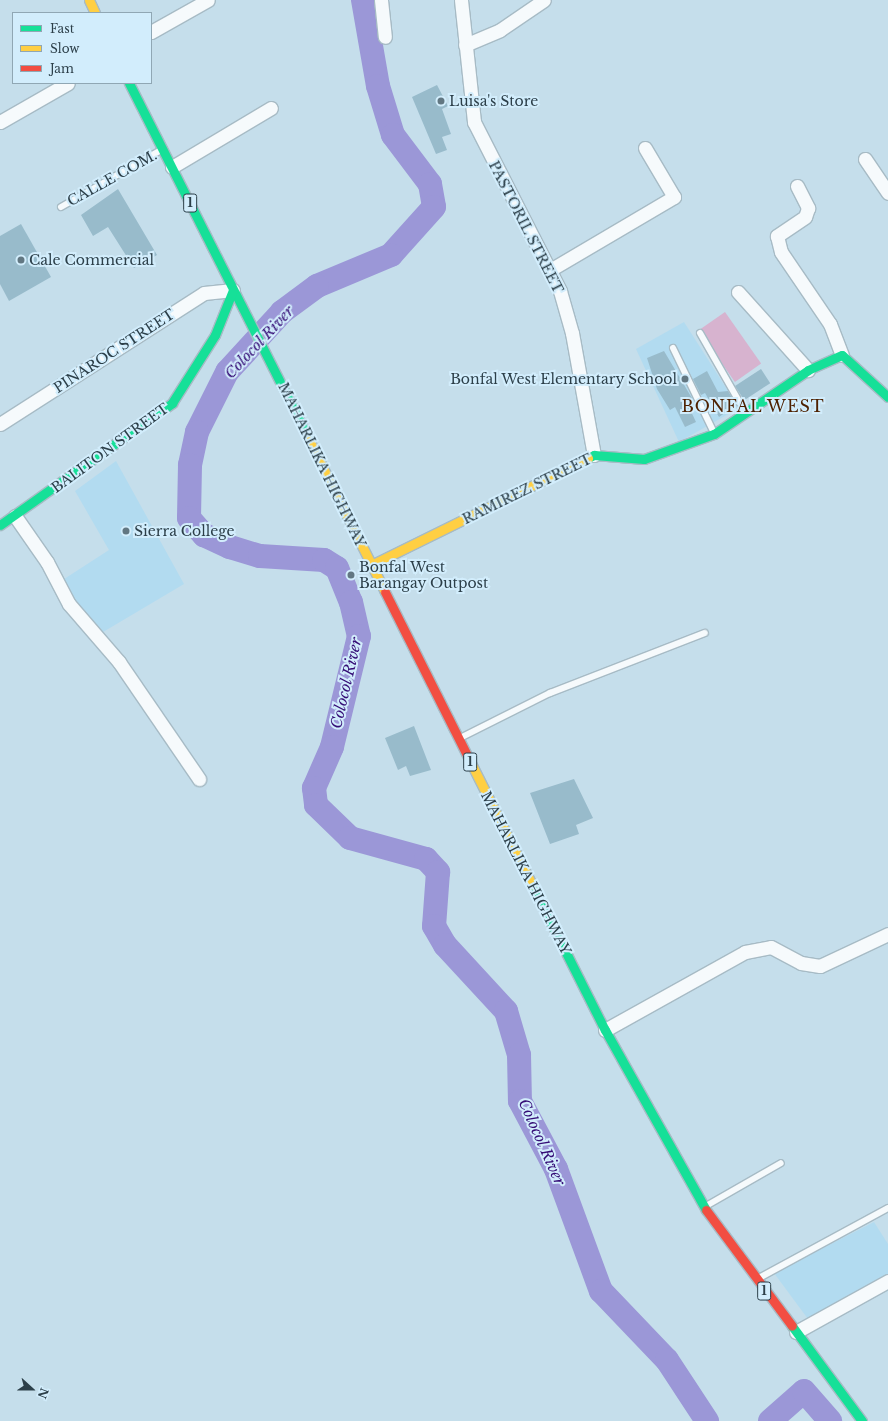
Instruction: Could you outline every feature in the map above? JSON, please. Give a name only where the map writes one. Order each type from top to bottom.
[{"type":"main road","points":[[90,0],[95,12]]},
{"type":"main road","name":"MAHARLIKA HIGHWAY","points":[[131,84],[233,290],[273,364],[371,565],[605,1030],[704,1208],[862,1421]]},
{"type":"main road","name":"BALITON STREET","points":[[0,525],[16,516],[172,403],[215,335],[233,290]]},
{"type":"main road","points":[[842,355],[888,397]]},
{"type":"main road","name":"RAMIREZ STREET","points":[[371,565],[594,455],[644,459],[714,434],[746,414],[808,370],[842,355]]},
{"type":"street","points":[[152,31],[208,0]]},
{"type":"street","points":[[382,0],[385,36]]},
{"type":"street","name":"PASTORIL STREET","points":[[461,0],[474,122],[550,270],[572,333],[594,455]]},
{"type":"street","points":[[465,44],[500,30],[544,0]]},
{"type":"street","points":[[0,122],[66,84]]},
{"type":"street","points":[[172,167],[271,108]]},
{"type":"street","points":[[550,270],[674,197],[645,148]]},
{"type":"street","points":[[865,159],[888,193]]},
{"type":"street","points":[[797,186],[808,208],[805,217],[776,236],[781,252],[830,324],[842,355]]},
{"type":"street","name":"PINAROC STREET","points":[[0,424],[204,293],[233,290]]},
{"type":"street","points":[[738,292],[808,370]]},
{"type":"street","points":[[16,516],[47,562],[69,604],[119,662],[199,780]]},
{"type":"street","points":[[605,1030],[745,952],[771,947],[801,963],[820,966],[888,934]]},
{"type":"street","points":[[796,1332],[888,1281]]},
{"type":"lane","name":"CALLE COM.","points":[[61,207],[164,149]]},
{"type":"lane","points":[[700,333],[746,414]]},
{"type":"lane","points":[[673,348],[714,434]]},
{"type":"lane","points":[[458,739],[550,693],[704,633]]},
{"type":"lane","points":[[704,1208],[781,1163]]},
{"type":"lane","points":[[756,1280],[888,1208]]},
{"type":"shaded area","points":[[725,312],[761,364],[735,382],[699,330]]},
{"type":"shaded area","name":"Bonfal West Elementary School","points":[[684,322],[739,408],[679,442],[636,349]]},
{"type":"shaded area","name":"Sierra College","points":[[116,461],[184,584],[98,635],[58,583],[109,550],[75,491]]},
{"type":"shaded area","points":[[874,1222],[888,1244],[888,1277],[808,1319],[774,1273]]},
{"type":"building","points":[[437,85],[448,106],[442,109],[451,134],[442,137],[447,150],[436,154],[412,97]]},
{"type":"building","points":[[118,189],[157,255],[134,268],[108,227],[93,236],[81,215]]},
{"type":"building","name":"Cale Commercial","points":[[21,224],[51,277],[9,301],[0,284],[0,236]]},
{"type":"building","points":[[664,351],[693,400],[687,403],[696,422],[685,427],[675,407],[670,410],[657,389],[647,358]]},
{"type":"building","points":[[761,369],[770,383],[744,400],[735,386]]},
{"type":"building","points":[[707,371],[718,392],[728,391],[736,405],[719,417],[705,393],[701,395],[693,379]]},
{"type":"building","points":[[414,726],[431,770],[410,776],[406,766],[398,770],[385,738]]},
{"type":"building","points":[[574,779],[593,818],[576,825],[579,834],[550,844],[530,793]]},
{"type":"waterway","name":"Colocol River","points":[[363,0],[378,86],[393,135],[430,184],[434,207],[391,255],[317,286],[282,312],[227,372],[197,432],[190,465],[189,518],[204,535],[230,547],[260,556],[324,560],[337,568],[351,602],[359,636],[332,747],[314,788],[316,805],[350,838],[426,859],[438,872],[434,926],[445,945],[506,1011],[519,1055],[520,1101],[556,1169],[601,1291],[667,1360],[707,1421]]},
{"type":"waterway","name":"Colocol River","points":[[770,1421],[804,1391],[830,1421]]},
{"type":"traffic: fast","points":[[130,84],[309,440]]},
{"type":"traffic: fast","points":[[0,525],[172,403],[215,335],[233,290]]},
{"type":"traffic: fast","points":[[588,458],[594,455],[644,459],[714,434],[808,370],[842,355],[888,397]]},
{"type":"traffic: fast","points":[[532,885],[605,1030],[706,1210]]},
{"type":"traffic: fast","points":[[792,1326],[862,1421]]},
{"type":"traffic: slow","points":[[89,0],[95,12]]},
{"type":"traffic: slow","points":[[309,440],[385,592]]},
{"type":"traffic: slow","points":[[371,565],[588,458]]},
{"type":"traffic: slow","points":[[471,763],[532,885]]},
{"type":"traffic: jam","points":[[385,592],[471,763]]},
{"type":"traffic: jam","points":[[706,1210],[792,1326]]},
{"type":"place","name":"Luisa's Store","points":[[441,101]]},
{"type":"place","name":"Cale Commercial","points":[[21,260]]},
{"type":"place","name":"Bonfal West Elementary School","points":[[685,379]]},
{"type":"place","name":"Sierra College","points":[[126,531]]},
{"type":"place","name":"Bonfal West Barangay Outpost","points":[[351,575]]},
{"type":"district","name":"BONFAL WEST","points":[[753,406]]}]
